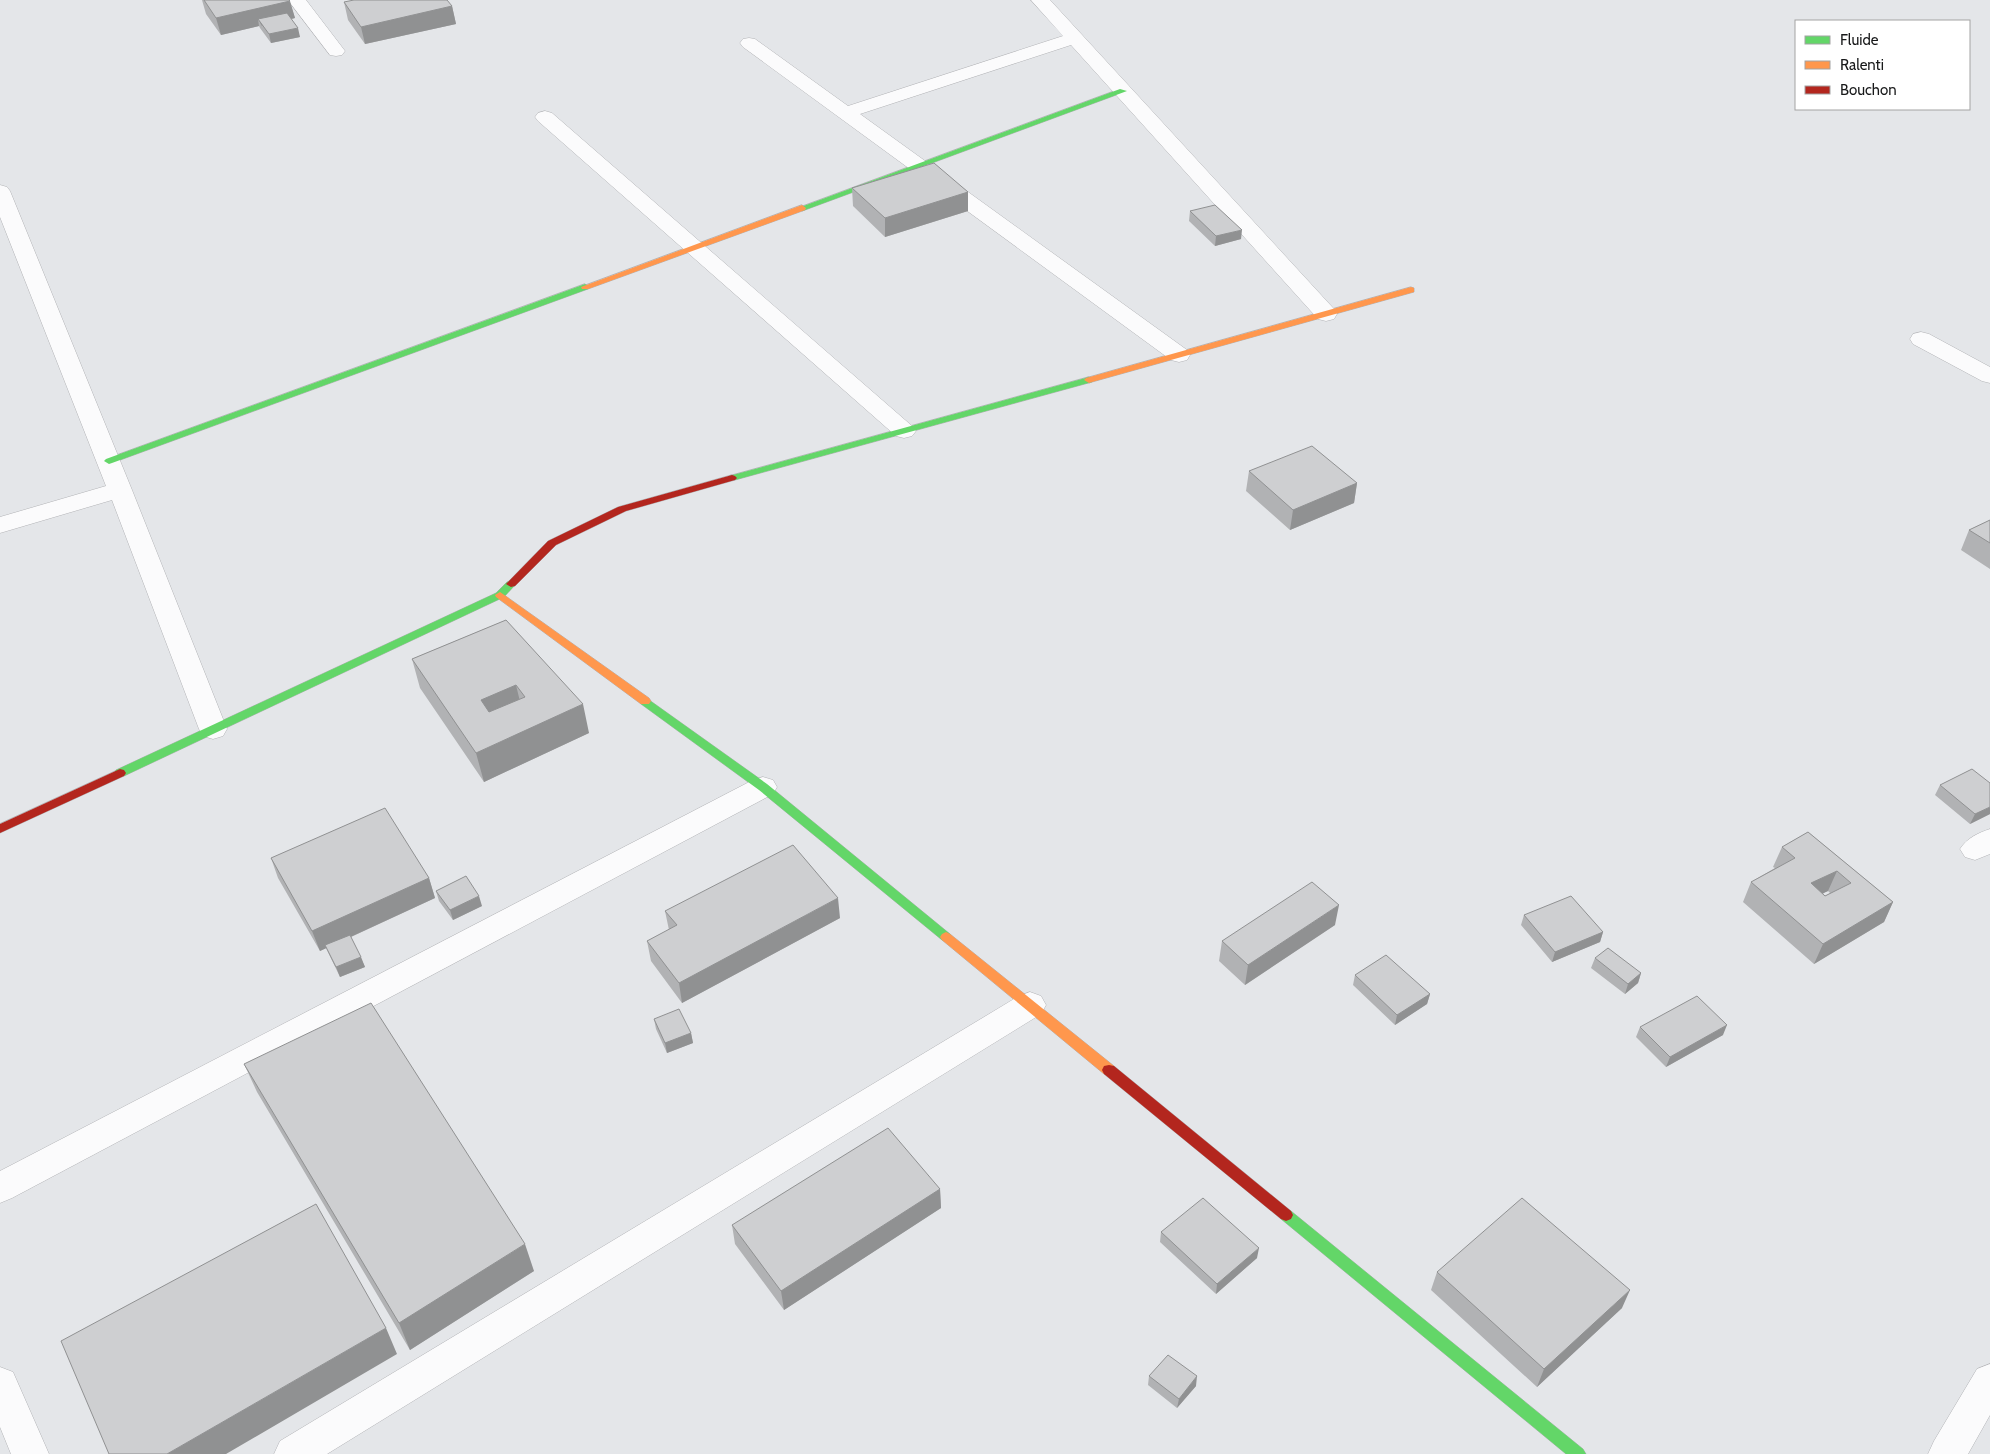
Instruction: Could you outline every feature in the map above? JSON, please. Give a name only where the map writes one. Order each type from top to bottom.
[{"type":"street","points":[[297,0],[336,51]]},
{"type":"street","points":[[1040,0],[1326,314]]},
{"type":"street","points":[[845,113],[1074,38]]},
{"type":"street","points":[[749,44],[1179,355]]},
{"type":"street","points":[[108,461],[1123,91]]},
{"type":"street","points":[[545,117],[904,431]]},
{"type":"street","points":[[0,192],[120,490],[213,729]]},
{"type":"street","points":[[0,829],[500,595],[552,543],[622,509],[1411,290]]},
{"type":"street","points":[[1921,339],[1990,376]]},
{"type":"street","points":[[0,525],[120,490]]},
{"type":"street","points":[[500,595],[763,787],[1578,1454]]},
{"type":"street","points":[[0,1188],[763,787]]},
{"type":"street","points":[[292,1454],[1030,1006]]},
{"type":"street","points":[[1947,1454],[1990,1381]]},
{"type":"street","points":[[0,1384],[30,1454]]},
{"type":"building","points":[[204,0],[289,0],[290,1],[216,18]]},
{"type":"building","points":[[354,0],[447,0],[452,6],[361,27],[344,2]]},
{"type":"building","points":[[287,13],[298,28],[269,34],[258,19]]},
{"type":"building","points":[[934,163],[968,192],[885,218],[852,188]]},
{"type":"building","points":[[1215,205],[1242,230],[1216,236],[1190,211]]},
{"type":"building","points":[[1312,446],[1357,483],[1293,510],[1249,471]]},
{"type":"building","points":[[1990,520],[1990,543],[1969,530]]},
{"type":"building","points":[[506,620],[583,704],[476,753],[412,659]],"holes":[[[516,685],[525,697],[489,712],[481,700]]]},
{"type":"building","points":[[1972,769],[1990,783],[1990,807],[1975,814],[1940,785]]},
{"type":"building","points":[[385,808],[429,878],[312,931],[271,858]]},
{"type":"building","points":[[1808,832],[1893,902],[1823,944],[1751,882],[1795,858],[1782,847]],"holes":[[[1837,871],[1851,883],[1825,896],[1811,883]]]},
{"type":"building","points":[[793,845],[838,898],[679,983],[647,941],[677,925],[665,911]]},
{"type":"building","points":[[466,876],[479,896],[450,910],[436,891]]},
{"type":"building","points":[[1312,882],[1339,905],[1248,965],[1222,941]]},
{"type":"building","points":[[1571,896],[1603,932],[1555,952],[1524,915]]},
{"type":"building","points":[[350,935],[361,957],[336,967],[325,945]]},
{"type":"building","points":[[1608,948],[1641,973],[1628,984],[1595,958]]},
{"type":"building","points":[[1386,955],[1430,994],[1397,1015],[1355,975]]},
{"type":"building","points":[[1697,996],[1727,1025],[1670,1057],[1640,1027]]},
{"type":"building","points":[[371,1003],[525,1244],[399,1323],[244,1064]]},
{"type":"building","points":[[679,1009],[691,1033],[665,1043],[654,1019]]},
{"type":"building","points":[[888,1128],[940,1189],[781,1291],[732,1225]]},
{"type":"building","points":[[1203,1198],[1259,1248],[1217,1284],[1161,1232]]},
{"type":"building","points":[[1522,1198],[1630,1290],[1544,1369],[1437,1272]]},
{"type":"building","points":[[316,1204],[386,1328],[167,1454],[109,1454],[61,1341]]},
{"type":"building","points":[[1168,1355],[1197,1376],[1179,1399],[1149,1376]]},
{"type":"traffic: fast","points":[[802,208],[1123,91]]},
{"type":"traffic: fast","points":[[109,461],[585,287]]},
{"type":"traffic: fast","points":[[732,478],[1089,380]]},
{"type":"traffic: fast","points":[[120,773],[500,595],[511,584]]},
{"type":"traffic: fast","points":[[645,701],[763,787],[946,937]]},
{"type":"traffic: fast","points":[[1286,1215],[1578,1454]]},
{"type":"traffic: slow","points":[[585,287],[802,208]]},
{"type":"traffic: slow","points":[[1089,380],[1411,290]]},
{"type":"traffic: slow","points":[[500,595],[645,701]]},
{"type":"traffic: slow","points":[[946,937],[1109,1070]]},
{"type":"traffic: jam","points":[[511,584],[552,543],[622,509],[732,478]]},
{"type":"traffic: jam","points":[[0,829],[120,773]]},
{"type":"traffic: jam","points":[[1109,1070],[1286,1215]]}]
